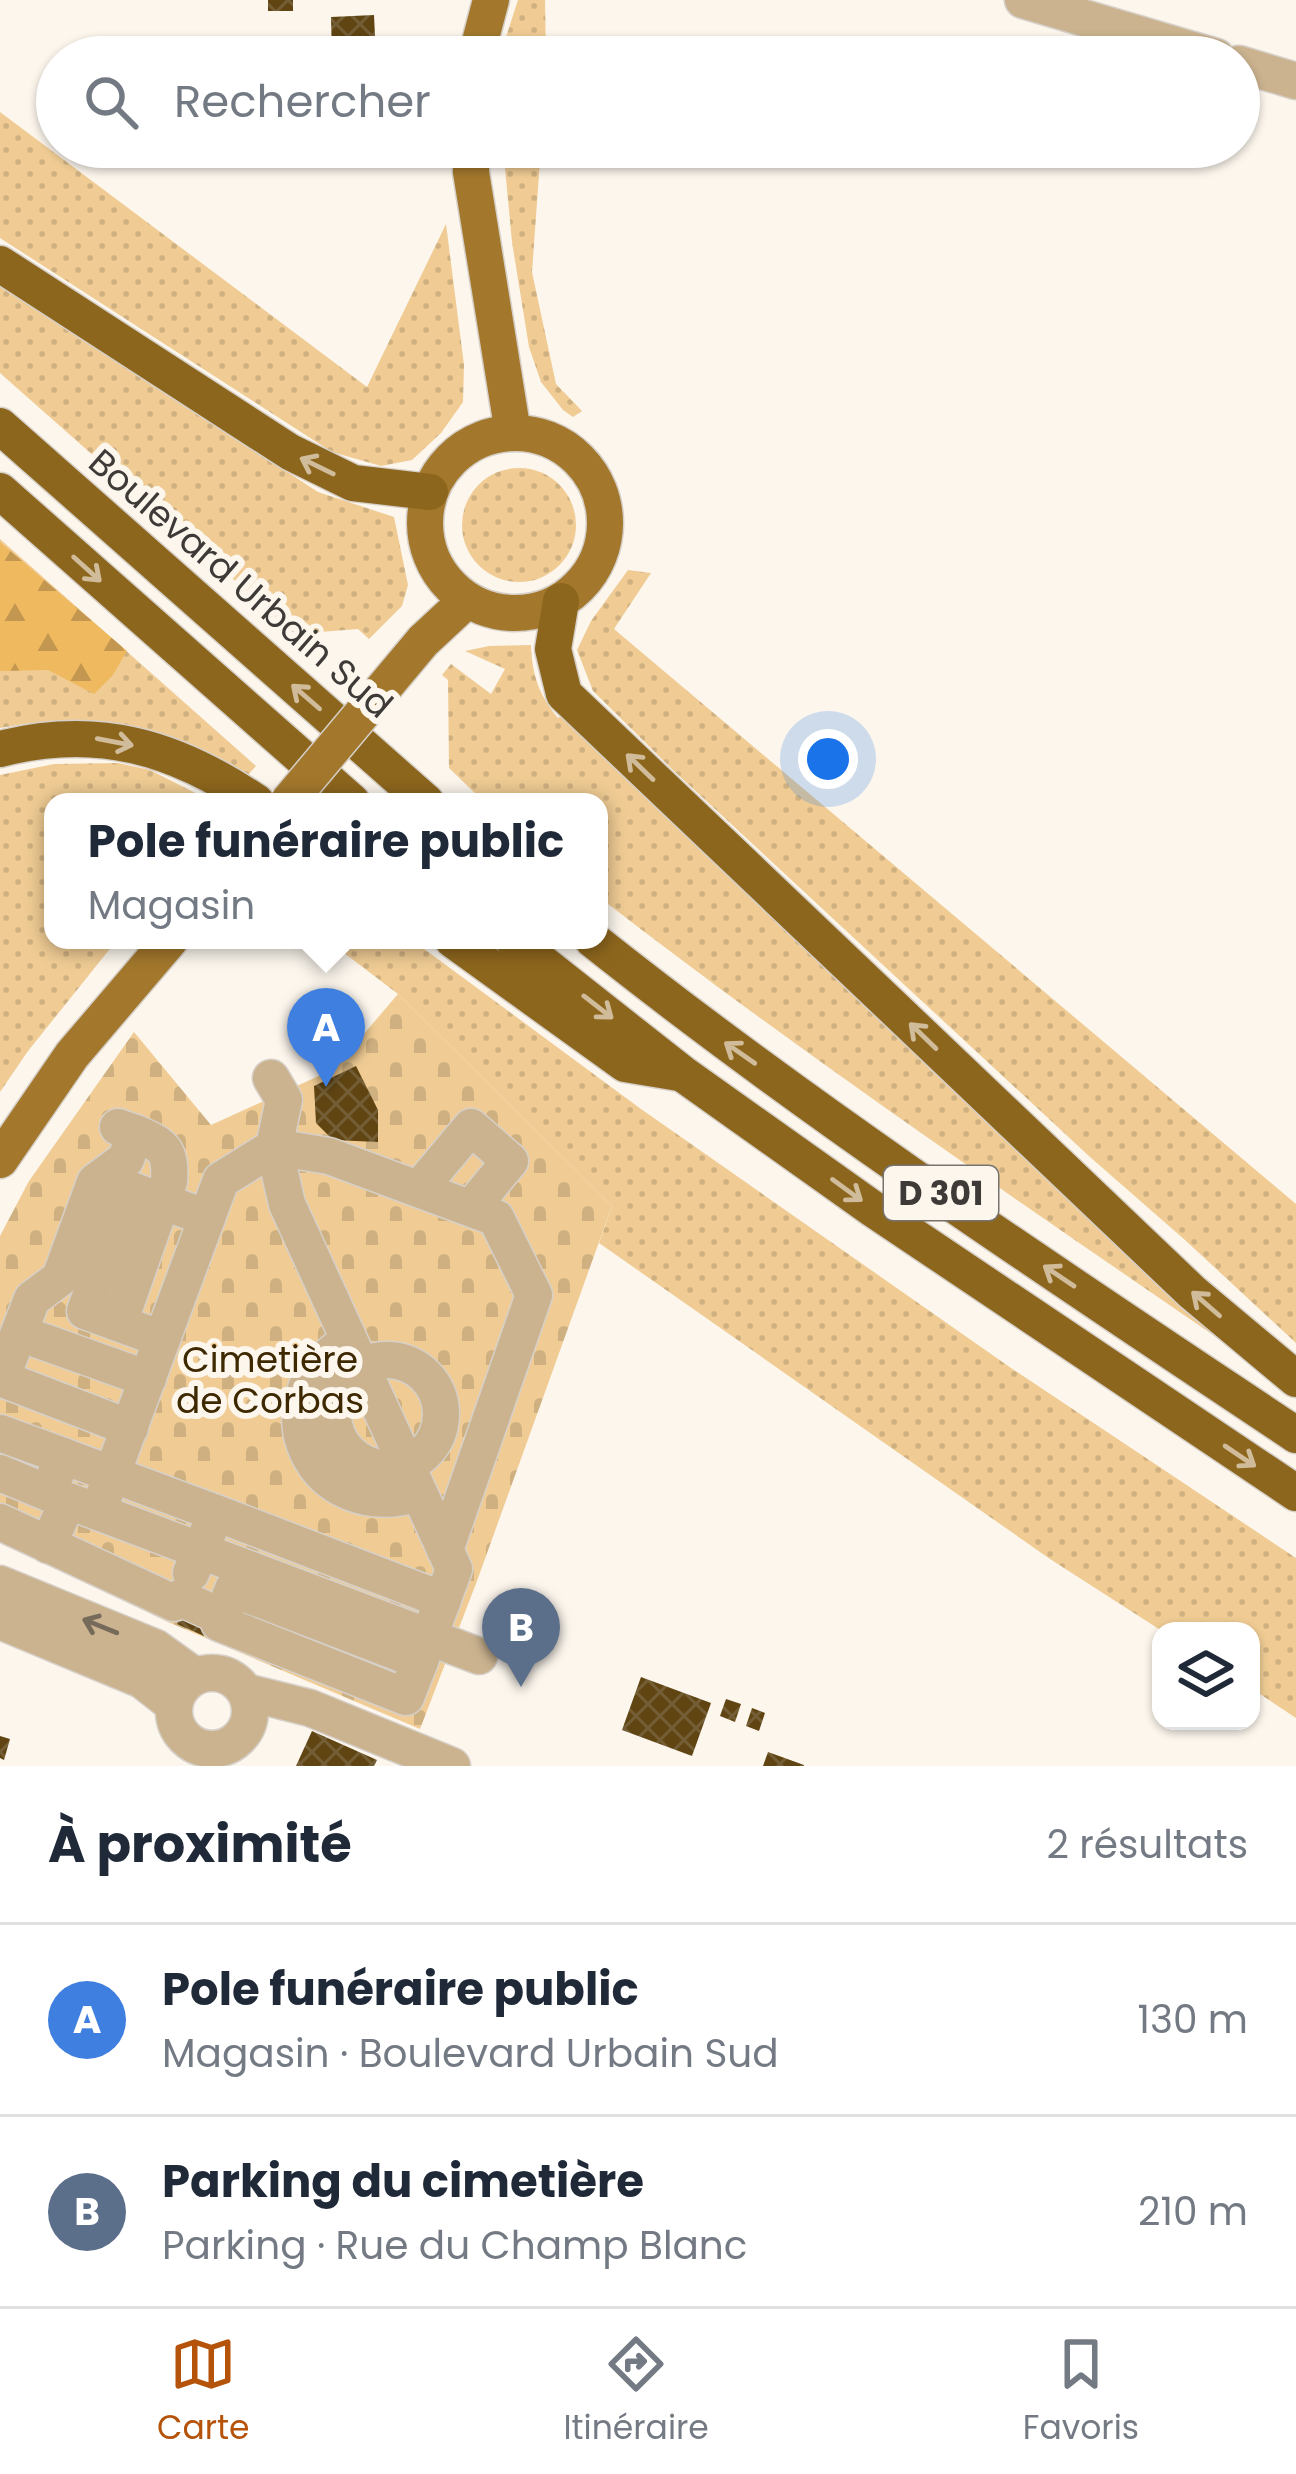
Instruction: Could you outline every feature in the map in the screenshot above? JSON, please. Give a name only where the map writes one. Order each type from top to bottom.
[{"type":"highway","points":[[0,264],[290,452],[353,483],[430,492]]},
{"type":"highway","name":"Boulevard Urbain Sud","points":[[0,427],[416,793]]},
{"type":"highway","points":[[0,491],[342,793]]},
{"type":"highway","points":[[561,601],[553,650],[564,694],[1192,1292],[1296,1379]]},
{"type":"highway","points":[[0,749],[37,740],[104,738],[177,757],[240,793]]},
{"type":"highway","points":[[465,949],[625,1064],[683,1074]]},
{"type":"highway","name":"D 301","points":[[524,949],[683,1074],[873,1209],[1296,1493]]},
{"type":"highway","name":"D 301","points":[[604,949],[699,1024],[1296,1435]]},
{"type":"main road","points":[[482,36],[491,0]]},
{"type":"main road","points":[[471,168],[513,433]]},
{"type":"main road","points":[[513,433],[543,437],[569,451],[590,472],[602,499],[605,528],[599,557],[584,582],[561,601],[514,614],[466,600],[443,580],[429,553],[424,522],[430,492],[443,468],[462,449],[487,437],[513,433]]},
{"type":"main road","points":[[296,793],[423,641],[466,600]]},
{"type":"main road","points":[[0,1160],[72,1055],[162,949]]},
{"type":"street","points":[[1023,0],[1145,36]]},
{"type":"street","points":[[1260,70],[1296,81]]},
{"type":"street","points":[[271,1078],[284,1100],[274,1147],[287,1204],[454,1568],[424,1649]]},
{"type":"street","points":[[419,1189],[471,1127],[510,1161],[471,1208]]},
{"type":"street","points":[[102,1317],[134,1187],[126,1159],[127,1130],[162,1146],[170,1162],[169,1181],[134,1187]]},
{"type":"street","points":[[48,1545],[71,1502],[112,1475],[221,1180],[274,1147],[329,1156],[496,1218],[534,1294],[445,1550]]},
{"type":"street","points":[[130,1428],[1,1379],[32,1299],[60,1278],[95,1182],[134,1187],[207,1218]]},
{"type":"street","points":[[47,1288],[62,1303],[162,1339]]},
{"type":"street","points":[[19,1334],[148,1379]]},
{"type":"street","points":[[355,1355],[374,1362],[401,1361],[425,1374],[434,1385],[442,1411],[436,1438],[417,1458],[412,1478]]},
{"type":"street","points":[[355,1355],[333,1406],[336,1438],[358,1462],[412,1478]]},
{"type":"street","points":[[0,1432],[443,1600]]},
{"type":"street","points":[[63,1456],[71,1502]]},
{"type":"street","points":[[0,1473],[202,1552],[233,1591]]},
{"type":"street","points":[[0,1522],[174,1603],[202,1552],[215,1513]]},
{"type":"street","points":[[0,1584],[156,1648],[184,1691]]},
{"type":"street","points":[[179,1598],[233,1591],[424,1649],[479,1656]]},
{"type":"street","points":[[0,1621],[142,1680],[184,1691]]},
{"type":"street","points":[[246,1692],[248,1726],[222,1757],[187,1739],[174,1718],[184,1691],[218,1673],[229,1676],[246,1692],[310,1708],[452,1766]]},
{"type":"green space","points":[[518,0],[545,0],[546,36],[506,36]]},
{"type":"green space","points":[[0,112],[36,139],[36,168],[75,168],[367,387],[446,224],[464,365],[463,402],[441,433],[412,460],[381,466],[332,452],[0,238]]},
{"type":"green space","points":[[505,168],[539,168],[532,272],[556,384],[582,411],[573,417],[541,382],[529,347]]},
{"type":"green space","points":[[0,284],[318,492],[394,517],[408,585],[402,606],[369,639],[358,629],[295,634],[0,373]]},
{"type":"green space","points":[[519,468],[541,472],[560,484],[572,503],[576,525],[572,547],[560,566],[541,578],[519,582],[497,578],[478,566],[466,547],[462,525],[466,503],[478,484],[497,472]]},
{"type":"green space","points":[[0,539],[256,766],[246,777],[179,742],[128,726],[64,721],[0,728]]},
{"type":"green space","points":[[0,542],[127,651],[94,694],[48,670],[0,671]]},
{"type":"green space","points":[[628,570],[651,573],[614,629],[1296,1204],[1296,1343],[1090,1157],[593,691],[577,650],[591,621]]},
{"type":"green space","points":[[531,645],[538,684],[558,718],[565,714],[1229,1346],[832,1070],[608,904],[608,793],[475,793],[449,768],[448,680],[442,675],[451,664],[491,694],[505,669],[465,651]]},
{"type":"green space","points":[[118,763],[150,770],[195,793],[44,793],[44,949],[110,949],[0,1092],[0,775],[54,764]]},
{"type":"green space","points":[[339,949],[424,949],[641,1109],[1011,1368],[1296,1558],[1296,1718],[1260,1694],[1260,1622],[1152,1625],[1050,1559],[599,1243],[612,1206],[398,994]]},
{"type":"green space","name":"Cimetière de Corbas","points":[[398,994],[612,1206],[420,1729],[168,1622],[0,1541],[0,1236],[29,1181],[134,1032],[211,1125],[334,1069]]},
{"type":"building","points":[[268,0],[293,0],[293,11],[268,11]]},
{"type":"building","points":[[374,15],[375,36],[331,36],[331,17]]},
{"type":"building","points":[[356,1066],[378,1110],[378,1142],[333,1140],[316,1123],[314,1086]]},
{"type":"building","points":[[184,1609],[210,1620],[204,1636],[177,1624]]},
{"type":"building","points":[[641,1677],[711,1703],[692,1756],[622,1730]]},
{"type":"building","points":[[726,1699],[741,1704],[735,1722],[720,1716]]},
{"type":"building","points":[[752,1708],[765,1713],[759,1731],[746,1726]]},
{"type":"building","points":[[312,1731],[377,1760],[374,1766],[296,1766]]},
{"type":"building","points":[[0,1736],[10,1739],[4,1760],[0,1758]]},
{"type":"building","points":[[768,1752],[804,1765],[804,1766],[763,1766]]},
{"type":"place","name":"Pole funéraire public","points":[[326,1087]]},
{"type":"place","name":"Parking du cimetière","points":[[521,1687]]}]
